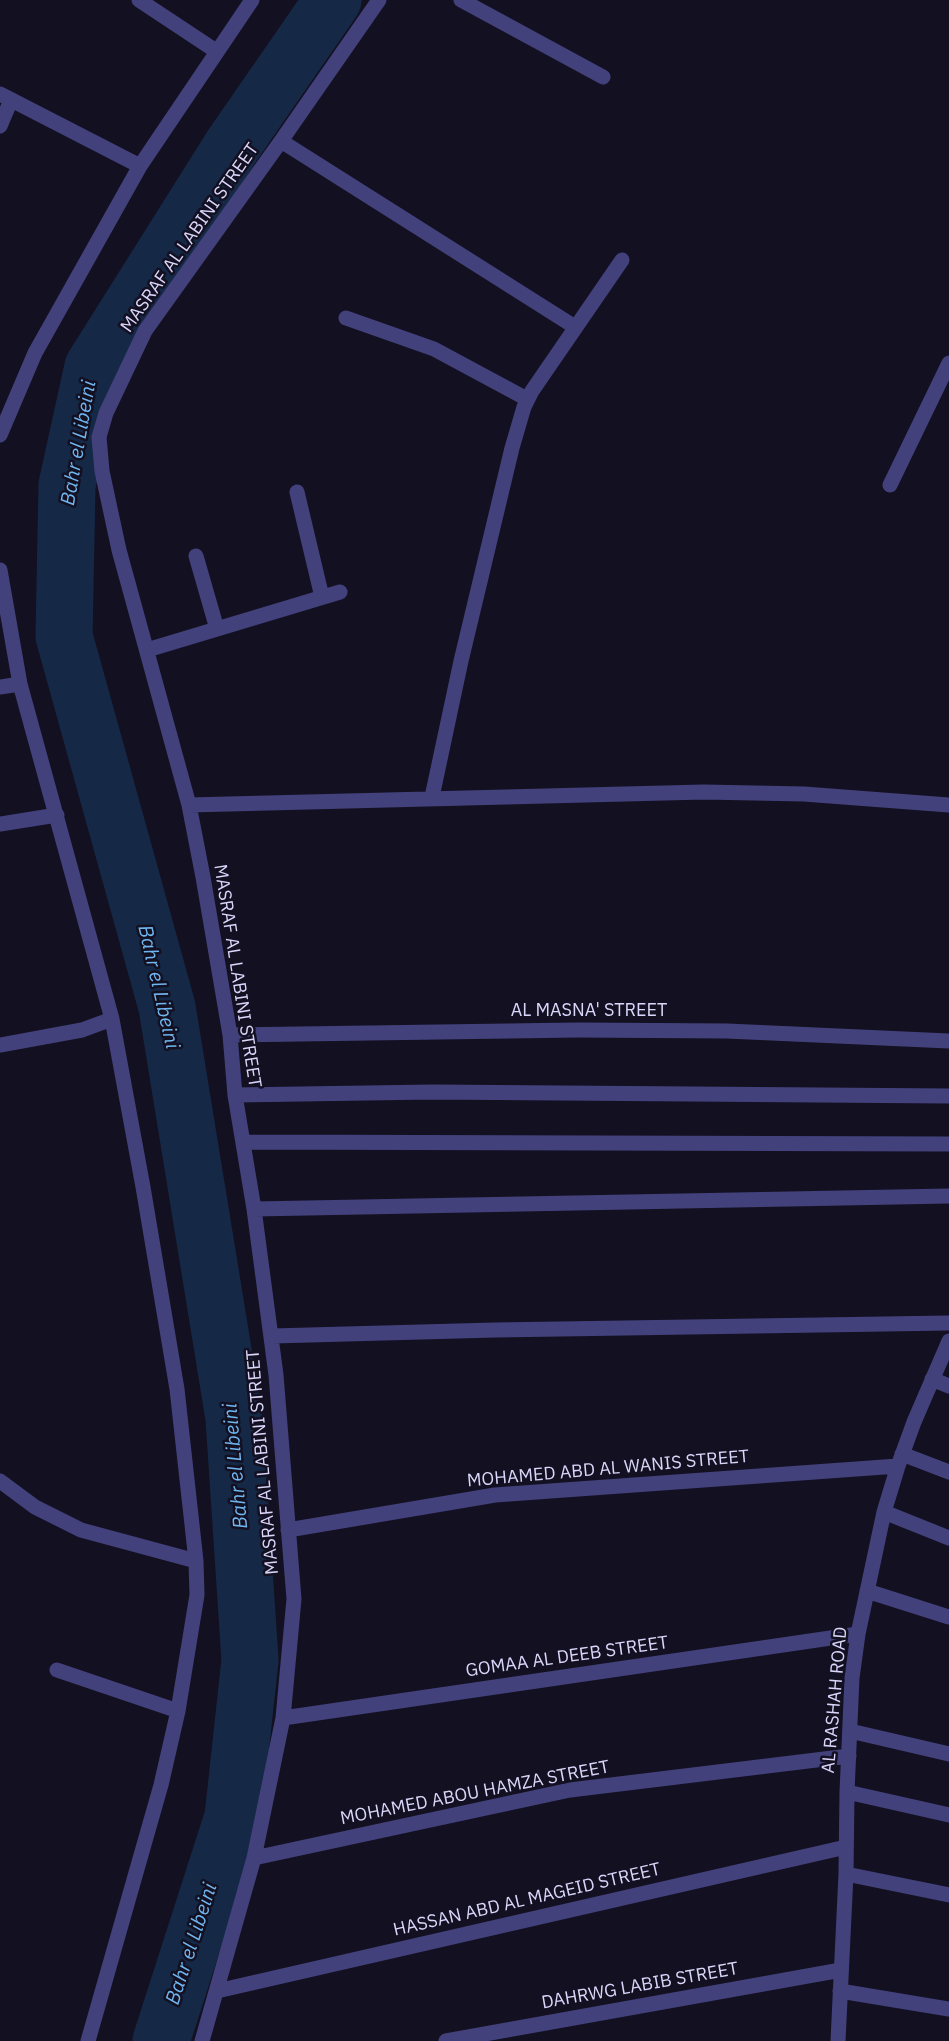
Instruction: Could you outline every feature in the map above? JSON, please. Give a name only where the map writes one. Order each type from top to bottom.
[{"type":"street","points":[[139,0],[216,51]]},
{"type":"street","name":"MASRAF AL LABINI STREET","points":[[202,2041],[254,1857],[283,1718],[294,1599],[272,1336],[235,1095],[230,1035],[189,805],[119,550],[102,471],[99,437],[106,413],[145,331],[379,0]]},
{"type":"street","points":[[461,0],[603,77]]},
{"type":"street","points":[[0,435],[34,353],[140,166],[248,1]]},
{"type":"street","points":[[0,126],[5,97],[140,166]]},
{"type":"street","points":[[281,141],[575,327]]},
{"type":"street","points":[[432,797],[461,660],[512,448],[527,399],[622,260]]},
{"type":"street","points":[[346,318],[434,349],[527,399]]},
{"type":"street","points":[[890,486],[949,363]]},
{"type":"street","points":[[297,492],[322,597]]},
{"type":"street","points":[[196,556],[217,629]]},
{"type":"street","points":[[0,570],[20,684],[112,1019],[177,1389],[196,1561],[197,1594],[178,1711],[161,1785],[88,2041]]},
{"type":"street","points":[[147,650],[340,592]]},
{"type":"street","points":[[0,687],[20,684]]},
{"type":"street","points":[[189,805],[432,797],[704,792],[804,794],[949,806]]},
{"type":"street","points":[[0,824],[57,815]]},
{"type":"street","points":[[0,1045],[82,1030],[112,1019]]},
{"type":"street","name":"AL MASNA' STREET","points":[[230,1035],[578,1030],[716,1031],[949,1041]]},
{"type":"street","points":[[235,1095],[455,1092],[949,1096]]},
{"type":"street","points":[[243,1142],[949,1144]]},
{"type":"street","points":[[254,1209],[949,1196]]},
{"type":"street","points":[[272,1336],[949,1323]]},
{"type":"street","name":"AL RASHAH ROAD","points":[[838,2041],[852,1678],[858,1634],[884,1512],[900,1460],[949,1341]]},
{"type":"street","points":[[932,1379],[949,1386]]},
{"type":"street","points":[[900,1460],[949,1472]]},
{"type":"street","name":"MOHAMED ABD AL WANIS STREET","points":[[288,1530],[495,1495],[900,1460]]},
{"type":"street","points":[[0,1481],[35,1507],[81,1530],[196,1561]]},
{"type":"street","points":[[884,1512],[949,1538]]},
{"type":"street","points":[[867,1591],[949,1617]]},
{"type":"street","name":"GOMAA AL DEEB STREET","points":[[283,1718],[858,1634]]},
{"type":"street","points":[[57,1670],[178,1711]]},
{"type":"street","points":[[850,1731],[949,1754]]},
{"type":"street","name":"MOHAMED ABOU HAMZA STREET","points":[[254,1857],[570,1790],[849,1756]]},
{"type":"street","points":[[847,1792],[949,1815]]},
{"type":"street","name":"HASSAN ABD AL MAGEID STREET","points":[[217,1991],[846,1847]]},
{"type":"street","points":[[846,1874],[949,1895]]},
{"type":"street","name":"DAHRWG LABIB STREET","points":[[446,2041],[841,1970]]},
{"type":"street","points":[[840,1991],[949,2009]]},
{"type":"waterway","name":"Bahr el Libeini","points":[[161,2041],[233,1817],[250,1660],[234,1418],[167,1007],[64,636],[67,485],[93,367],[232,146],[333,0]]}]
